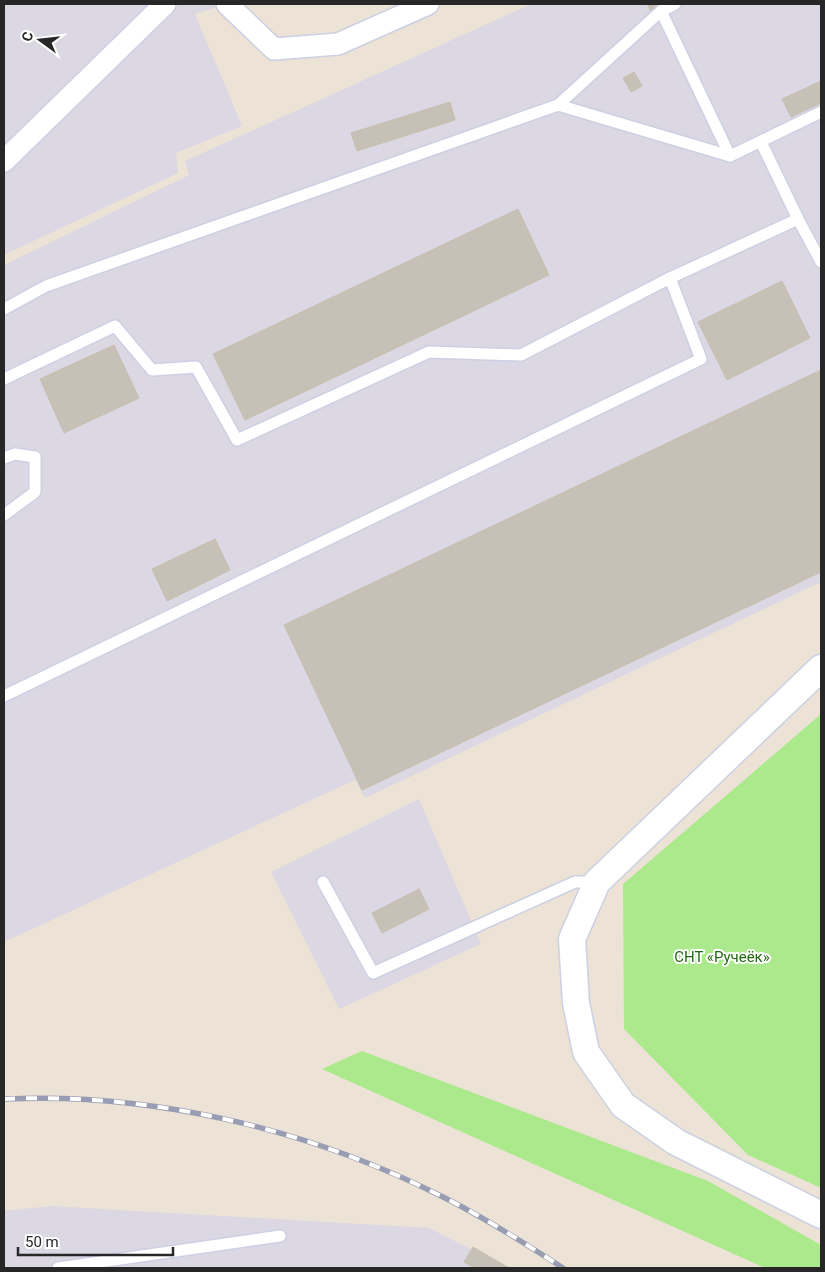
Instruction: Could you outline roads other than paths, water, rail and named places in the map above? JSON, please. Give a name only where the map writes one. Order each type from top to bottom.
[{"type":"street","points":[[4,161],[165,4]]},
{"type":"street","points":[[227,4],[274,49],[338,44],[428,4]]},
{"type":"street","points":[[821,668],[597,882],[572,939],[576,1003],[586,1052],[623,1105],[676,1142],[821,1215]]},
{"type":"lane","points":[[4,309],[46,286],[558,105],[661,11],[676,4]]},
{"type":"lane","points":[[661,11],[730,156]]},
{"type":"lane","points":[[558,105],[730,156],[821,112]]},
{"type":"lane","points":[[761,142],[821,262]]},
{"type":"lane","points":[[4,379],[116,326],[152,370],[196,367],[237,440],[429,352],[521,355],[670,278],[798,219]]},
{"type":"lane","points":[[4,696],[701,360],[670,278]]},
{"type":"lane","points":[[4,458],[15,454],[34,457],[35,483],[35,492],[4,515]]},
{"type":"lane","points":[[323,882],[373,973],[575,882],[597,882]]},
{"type":"lane","points":[[58,1268],[280,1236]]},
{"type":"railway","points":[[4,1099],[60,1098],[172,1109],[228,1120],[282,1134],[336,1151],[439,1195],[487,1220],[563,1268]]},
{"type":"park label","name":"СНТ «Ручеёк»","points":[[722,957]]}]
